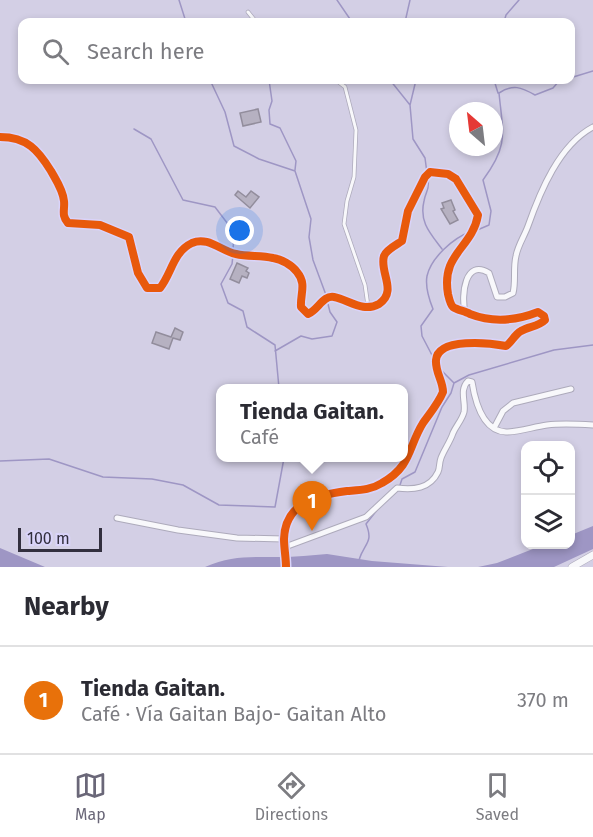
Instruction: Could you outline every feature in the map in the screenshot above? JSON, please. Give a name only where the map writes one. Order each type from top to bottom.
[{"type":"street","points":[[465,312],[463,293],[469,275],[475,269],[482,269],[489,273],[497,297],[505,297],[513,293],[514,267],[519,242],[527,229],[546,181],[571,145],[593,127]]},
{"type":"street","points":[[0,137],[26,142],[39,152],[59,184],[64,201],[63,216],[68,223],[100,225],[129,237],[138,273],[147,288],[160,288],[179,253],[192,243],[208,242],[229,253],[273,258],[293,267],[301,278],[304,289],[301,305],[308,314],[315,311],[324,299],[332,296],[368,308],[385,298],[389,284],[384,257],[402,241],[408,211],[427,175],[448,174],[456,179],[478,214],[473,231],[453,257],[446,279],[450,302],[454,308],[483,319],[507,321],[538,312],[544,315],[545,320],[542,324],[524,329],[514,335],[506,346],[472,343],[442,349],[436,358],[435,369],[443,392],[439,402],[422,425],[408,456]]},
{"type":"street","points":[[285,547],[366,517],[400,488],[414,490],[426,484],[437,474],[441,458],[463,418],[466,382],[472,382],[475,399],[486,421],[494,428],[504,432],[552,424],[593,424]]},
{"type":"street","points":[[494,428],[502,411],[513,402],[571,389]]},
{"type":"street","points":[[286,567],[284,539],[288,519],[300,504],[343,492],[370,489],[391,477],[405,462]]},
{"type":"street","points":[[117,518],[178,530],[237,538],[284,539]]},
{"type":"street","points":[[573,567],[593,555]]},
{"type":"lane","points":[[248,12],[253,18]]},
{"type":"lane","points":[[341,84],[345,87],[356,129],[354,177],[347,201],[344,225],[365,285],[368,308]]},
{"type":"shaded area","points":[[593,526],[593,549],[554,567],[478,567],[497,563],[533,549],[575,549],[575,533]]},
{"type":"shaded area","points":[[0,548],[45,567],[0,567]]},
{"type":"shaded area","points":[[327,554],[372,561],[448,567],[205,567],[224,560],[242,558]]},
{"type":"building","points":[[258,109],[261,122],[243,126],[240,113]]},
{"type":"building","points":[[238,191],[246,197],[251,191],[259,197],[250,208],[235,195]]},
{"type":"building","points":[[451,200],[458,220],[450,224],[441,209],[444,208],[442,203]]},
{"type":"building","points":[[237,263],[248,268],[246,271],[249,273],[247,278],[242,276],[239,283],[230,279]]},
{"type":"building","points":[[175,328],[183,332],[180,340],[173,338],[169,349],[152,343],[156,332],[171,337]]},
{"type":"waterway","points":[[179,0],[185,18]]},
{"type":"waterway","points":[[337,0],[349,18]]},
{"type":"waterway","points":[[406,18],[410,0]]},
{"type":"waterway","points":[[505,18],[519,0]]},
{"type":"waterway","points":[[575,76],[593,71]]},
{"type":"waterway","points":[[212,84],[225,112],[234,146],[259,159],[295,171],[311,219],[309,237],[313,260],[326,295]]},
{"type":"waterway","points":[[270,84],[272,101],[269,110],[270,124],[280,128],[296,161],[295,170]]},
{"type":"waterway","points":[[393,84],[410,105],[413,139],[425,158],[427,173]]},
{"type":"waterway","points":[[410,105],[415,84]]},
{"type":"waterway","points":[[495,84],[498,93]]},
{"type":"waterway","points":[[475,231],[489,225],[491,211],[483,180],[501,148],[503,129],[499,93],[509,88],[517,88],[535,95],[553,88],[556,84]]},
{"type":"waterway","points":[[134,129],[151,139],[183,200],[215,207],[234,232],[233,250]]},
{"type":"waterway","points":[[428,177],[423,208],[424,221],[442,249]]},
{"type":"waterway","points":[[434,359],[422,336],[421,326],[433,309],[427,289],[427,276],[438,256],[457,239],[470,232]]},
{"type":"waterway","points":[[233,255],[232,264],[221,284],[228,303],[243,311],[247,327],[275,345],[279,384]]},
{"type":"waterway","points":[[275,351],[301,336],[312,339],[332,336],[337,322],[330,312],[327,300]]},
{"type":"waterway","points":[[454,383],[469,375],[554,350],[593,345]]},
{"type":"waterway","points":[[400,485],[402,479],[415,472],[442,407],[451,393],[454,383],[439,368]]},
{"type":"waterway","points":[[0,461],[49,459],[103,477],[152,479],[183,485],[219,505],[275,507],[283,462]]},
{"type":"waterway","points":[[359,560],[369,539],[366,524],[377,510]]},
{"type":"cycle path","points":[[0,137],[25,142],[41,157],[61,189],[64,215],[68,223],[100,225],[129,237],[138,273],[147,288],[160,288],[181,252],[192,243],[204,241],[236,254],[276,259],[289,265],[302,281],[301,307],[308,314],[330,297],[362,307],[379,304],[384,299],[388,287],[384,256],[402,241],[408,211],[425,177],[430,172],[448,174],[456,179],[478,215],[470,236],[449,269],[448,294],[452,306],[487,319],[512,319],[538,312],[544,316],[545,320],[521,331],[506,346],[466,343],[446,348],[439,353],[436,364],[443,392],[418,432],[408,456]]},
{"type":"cycle path","points":[[286,567],[284,539],[286,527],[296,509],[324,495],[378,485],[392,477],[405,462]]},
{"type":"place","name":"Tienda Gaitan.","points":[[312,531]]}]
